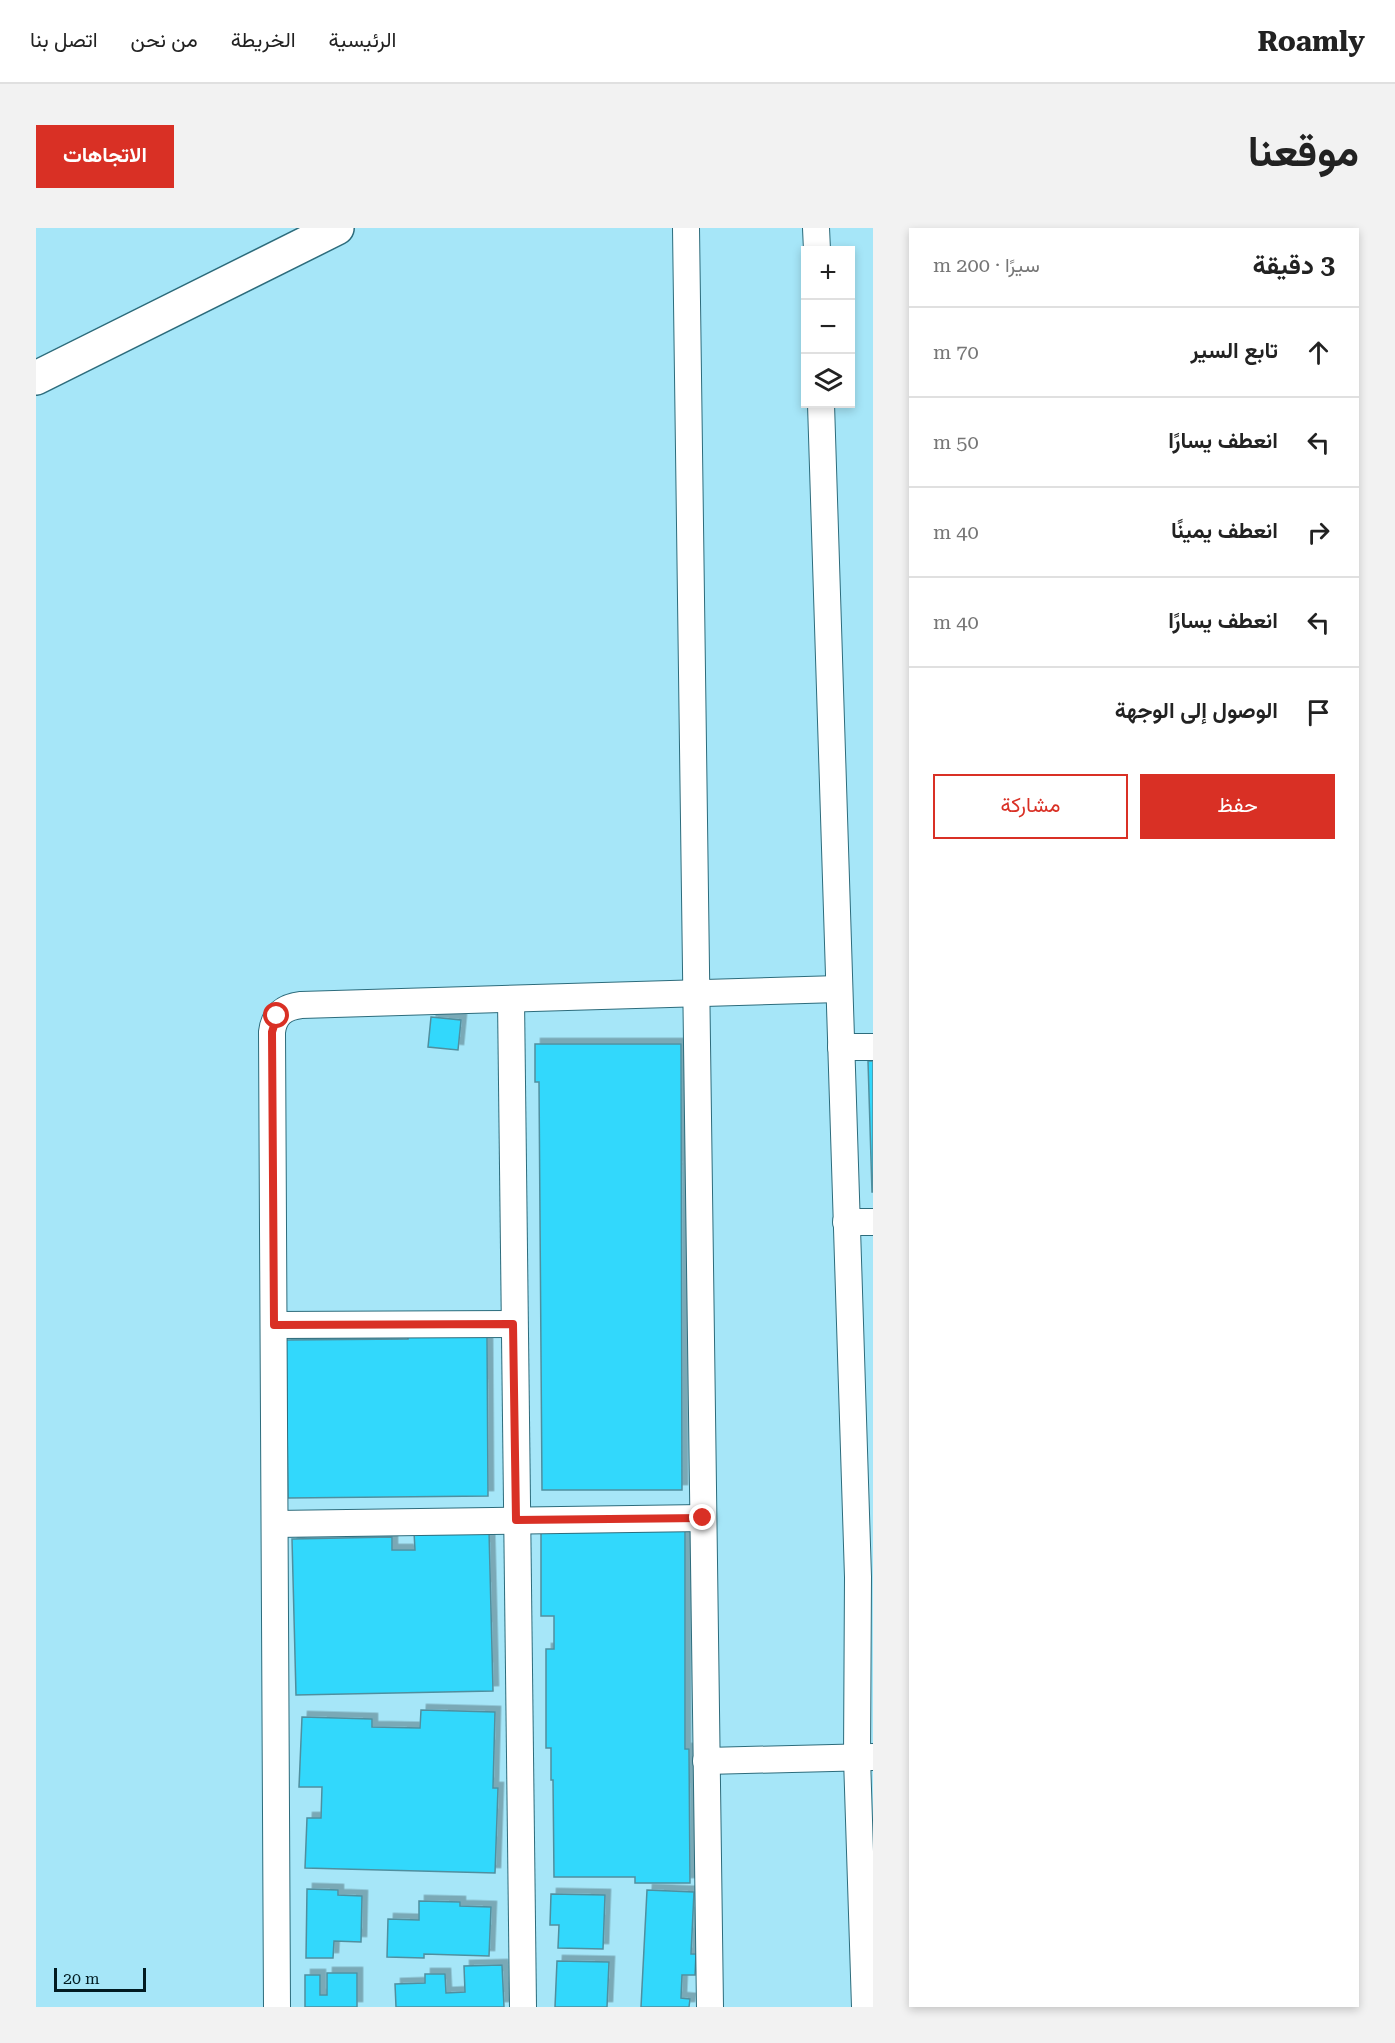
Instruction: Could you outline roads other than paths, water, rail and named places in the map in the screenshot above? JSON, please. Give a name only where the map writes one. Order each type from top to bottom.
[{"type":"main road","points":[[36,378],[337,228]]},
{"type":"street","points":[[686,228],[710,2007]]},
{"type":"street","points":[[816,228],[817,246]]},
{"type":"street","points":[[821,408],[846,1222],[863,1401],[868,1941],[865,2007]]},
{"type":"street","points":[[277,2007],[272,1032],[277,1016],[284,1010],[301,1005],[839,989]]},
{"type":"street","points":[[510,999],[523,2007]]},
{"type":"street","points":[[841,1047],[873,1047]]},
{"type":"street","points":[[846,1222],[873,1222]]},
{"type":"street","points":[[274,1325],[513,1324]]},
{"type":"street","points":[[275,1524],[703,1518]]},
{"type":"street","points":[[706,1761],[865,1757]]}]
